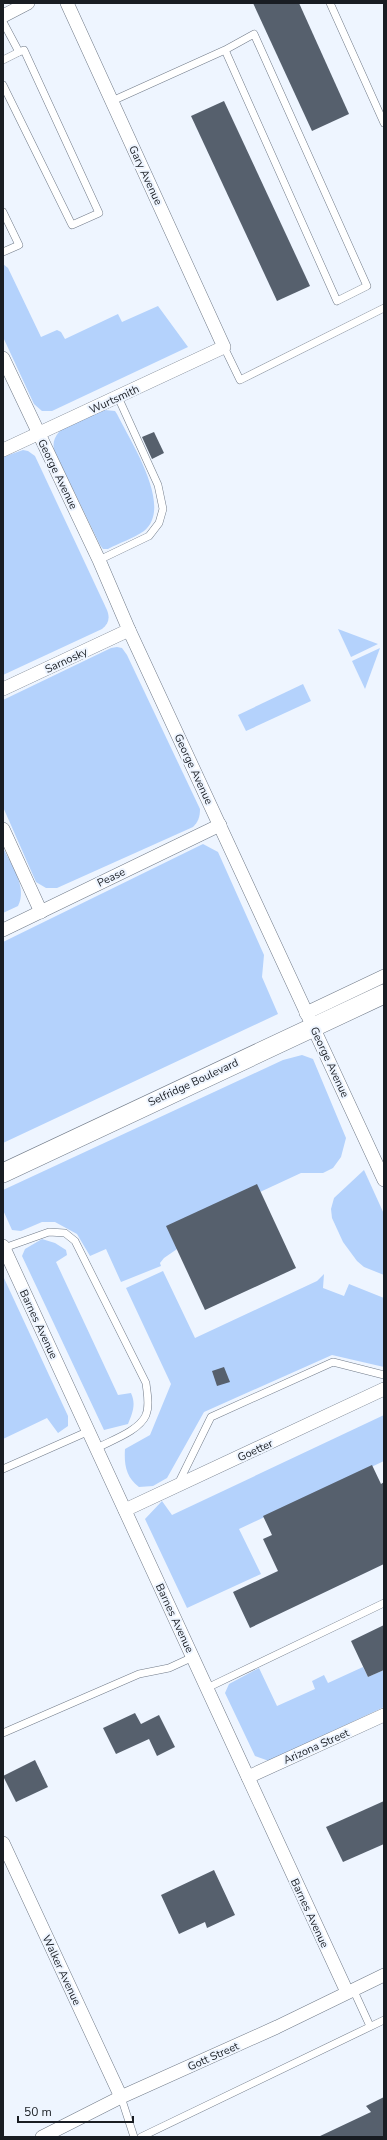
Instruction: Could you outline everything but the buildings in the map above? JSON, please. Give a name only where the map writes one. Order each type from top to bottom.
[{"type":"street","points":[[3,16],[28,3]]},
{"type":"street","name":"Gary Avenue","points":[[67,3],[224,347]]},
{"type":"street","name":"Wurtsmith","points":[[3,450],[224,347]]},
{"type":"street","name":"George Avenue","points":[[3,358],[99,560],[129,630],[384,1180]]},
{"type":"street","name":"Sarnosky","points":[[3,689],[129,630]]},
{"type":"street","name":"Pease","points":[[3,930],[220,825]]},
{"type":"street","points":[[3,829],[41,912]]},
{"type":"street","points":[[310,1019],[384,976]]},
{"type":"street","name":"Selfridge Boulevard","points":[[3,1173],[310,1019],[384,994]]},
{"type":"street","name":"Barnes Avenue","points":[[4,1247],[248,1777],[350,1990]]},
{"type":"street","name":"Goetter","points":[[125,1510],[384,1389]]},
{"type":"street","name":"Arizona Street","points":[[248,1777],[384,1715]]},
{"type":"street","name":"Walker Avenue","points":[[3,1843],[121,2097]]},
{"type":"street","name":"Gott Street","points":[[42,2137],[121,2097],[277,2026],[384,1975]]},
{"type":"lane","points":[[330,3],[384,123]]},
{"type":"lane","points":[[3,22],[20,52]]},
{"type":"lane","points":[[112,101],[224,50],[254,34],[367,286],[337,301],[224,50]]},
{"type":"lane","points":[[3,60],[24,50],[99,213],[72,225],[3,85]]},
{"type":"lane","points":[[3,212],[19,245],[3,252]]},
{"type":"lane","points":[[224,347],[240,380],[384,308]]},
{"type":"lane","points":[[99,560],[149,536],[159,523],[163,509],[158,485],[118,397]]},
{"type":"lane","points":[[4,1247],[49,1232],[65,1233],[75,1241],[146,1383],[148,1402],[146,1414],[139,1425],[97,1448]]},
{"type":"lane","points":[[177,1486],[211,1417],[333,1362],[384,1375]]},
{"type":"lane","points":[[3,1469],[89,1431]]},
{"type":"lane","points":[[207,1688],[384,1603]]},
{"type":"lane","points":[[3,1733],[139,1674],[169,1668],[193,1657]]},
{"type":"lane","points":[[350,1990],[370,2026]]},
{"type":"lane","points":[[141,2137],[384,2020]]},
{"type":"lane","points":[[121,2097],[134,2137]]},
{"type":"shaded area","points":[[3,264],[8,268],[41,337],[57,330],[61,332],[65,339],[118,314],[122,322],[158,306],[188,347],[52,411],[42,411],[34,404],[3,337]]},
{"type":"shaded area","points":[[105,410],[115,411],[131,440],[147,474],[152,491],[154,506],[152,520],[144,531],[108,549],[103,549],[100,545],[54,450],[54,441],[57,434],[63,428],[80,419]]},
{"type":"shaded area","points":[[23,450],[28,451],[35,456],[107,610],[109,618],[106,625],[102,629],[3,675],[3,457]]},
{"type":"shaded area","points":[[338,629],[378,644],[351,657]]},
{"type":"shaded area","points":[[111,648],[122,648],[127,655],[200,809],[199,817],[193,827],[57,888],[46,888],[36,882],[3,807],[3,700]]},
{"type":"shaded area","points":[[380,648],[365,689],[352,661]]},
{"type":"shaded area","points":[[303,684],[311,701],[246,731],[238,715]]},
{"type":"shaded area","points":[[203,844],[218,852],[264,955],[262,977],[278,1014],[3,1143],[3,942]]},
{"type":"shaded area","points":[[3,848],[20,884],[21,899],[18,906],[3,913]]},
{"type":"shaded area","points":[[302,1055],[313,1059],[346,1138],[341,1157],[333,1168],[323,1173],[301,1173],[260,1192],[164,1258],[160,1263],[161,1266],[121,1282],[106,1249],[90,1256],[77,1234],[55,1222],[42,1222],[21,1231],[12,1230],[3,1210],[3,1190],[283,1060]]},
{"type":"shaded area","points":[[364,1170],[384,1214],[384,1275],[364,1267],[357,1261],[343,1242],[332,1218],[331,1209],[334,1198]]},
{"type":"shaded area","points":[[42,1239],[55,1243],[66,1250],[67,1255],[56,1262],[118,1395],[131,1393],[133,1408],[128,1424],[104,1430],[22,1256],[25,1249]]},
{"type":"shaded area","points":[[163,1271],[195,1338],[317,1281],[324,1274],[323,1288],[344,1296],[349,1284],[384,1298],[384,1367],[332,1355],[204,1412],[167,1478],[153,1486],[139,1487],[131,1479],[127,1470],[125,1449],[150,1435],[171,1384],[126,1288]]},
{"type":"shaded area","points":[[3,1276],[68,1416],[68,1426],[58,1433],[47,1418],[3,1439]]},
{"type":"shaded area","points":[[384,1415],[384,1461],[239,1529],[261,1574],[187,1608],[145,1519],[162,1501],[172,1515]]},
{"type":"shaded area","points":[[363,1667],[368,1677],[384,1670],[384,1707],[269,1761],[255,1756],[225,1693],[229,1684],[259,1668],[277,1706],[315,1689],[312,1681],[324,1675],[328,1683]]}]
